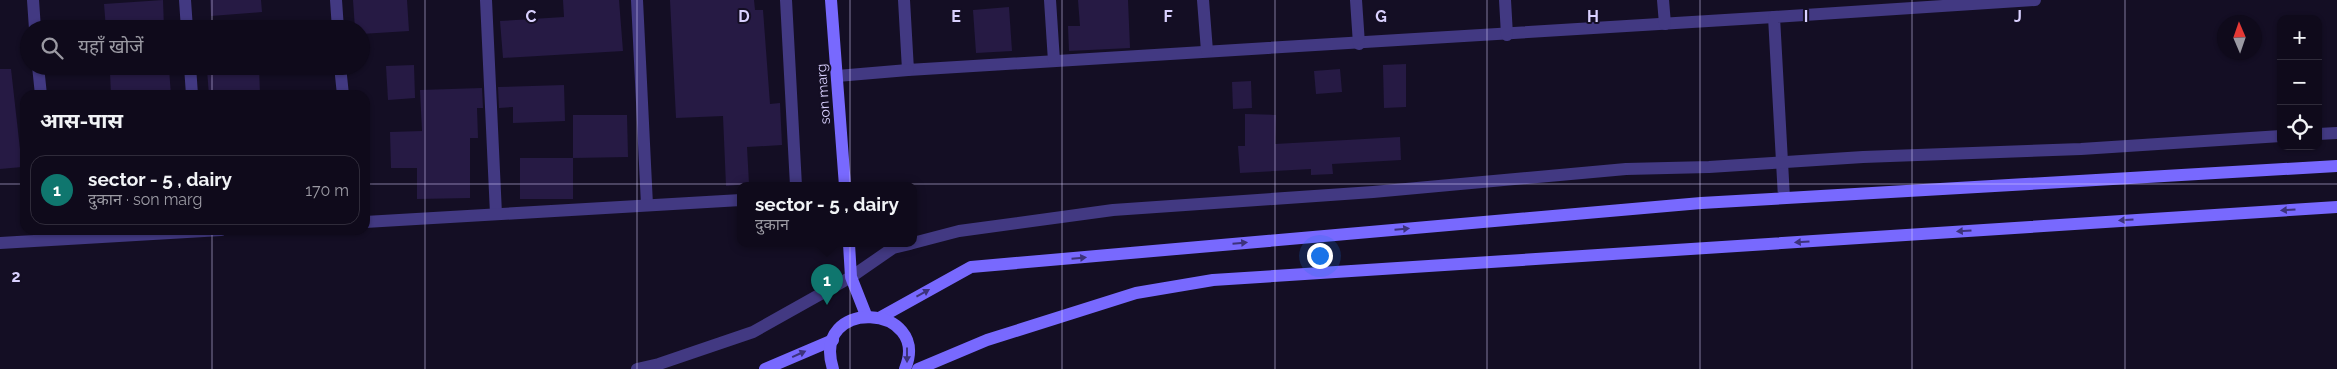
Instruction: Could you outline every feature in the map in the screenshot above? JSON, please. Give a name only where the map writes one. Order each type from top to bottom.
[{"type":"street","points":[[33,0],[34,20]]},
{"type":"street","points":[[184,0],[186,20]]},
{"type":"street","points":[[336,0],[337,20]]},
{"type":"street","points":[[486,0],[496,214]]},
{"type":"street","points":[[637,0],[647,205]]},
{"type":"street","points":[[786,0],[796,182]]},
{"type":"street","name":"son marg","points":[[831,0],[846,182]]},
{"type":"street","points":[[904,0],[908,70]]},
{"type":"street","points":[[1050,0],[1054,60]]},
{"type":"street","points":[[1203,0],[1207,51]]},
{"type":"street","points":[[1356,0],[1359,44]]},
{"type":"street","points":[[1505,0],[1507,35]]},
{"type":"street","points":[[1663,0],[1665,24]]},
{"type":"street","points":[[837,76],[1054,60],[1507,35],[1774,17],[1898,5],[2035,0]]},
{"type":"street","points":[[1774,17],[1784,198]]},
{"type":"street","points":[[39,75],[40,90]]},
{"type":"street","points":[[191,75],[192,90]]},
{"type":"street","points":[[341,75],[342,90]]},
{"type":"street","points":[[2322,134],[2337,133]]},
{"type":"street","points":[[917,242],[959,231],[1113,210],[1363,193],[1626,168],[1709,167],[1781,162],[2081,149],[2277,136]]},
{"type":"street","points":[[881,317],[971,267],[1701,203],[2337,166]]},
{"type":"street","points":[[370,222],[737,200]]},
{"type":"street","points":[[918,369],[987,340],[1136,293],[1212,280],[2337,207]]},
{"type":"street","points":[[0,243],[53,235]]},
{"type":"street","points":[[849,247],[851,277],[866,316]]},
{"type":"street","points":[[638,369],[659,364],[753,332],[851,277],[897,247]]},
{"type":"street","points":[[833,369],[830,353],[833,340],[841,328],[852,319],[866,316],[881,317],[894,324],[903,334],[908,348],[905,369]]},
{"type":"street","points":[[765,369],[833,340]]},
{"type":"building","points":[[163,0],[164,20],[105,20],[104,4]]},
{"type":"building","points":[[210,0],[261,0],[262,12],[211,16]]},
{"type":"building","points":[[353,0],[407,0],[409,31],[370,33],[370,20],[354,20]]},
{"type":"building","points":[[563,0],[619,0],[623,51],[503,58],[500,21],[564,17]]},
{"type":"building","points":[[670,0],[754,0],[755,10],[763,10],[770,104],[780,103],[782,145],[747,147],[749,182],[737,182],[737,185],[726,186],[723,116],[676,118]]},
{"type":"building","points":[[1078,0],[1128,0],[1130,48],[1069,51],[1068,26],[1080,26]]},
{"type":"building","points":[[1009,7],[1012,51],[976,53],[973,10]]},
{"type":"building","points":[[1406,64],[1406,107],[1384,108],[1383,65]]},
{"type":"building","points":[[414,65],[415,98],[388,100],[386,66]]},
{"type":"building","points":[[0,69],[11,69],[20,149],[20,167],[0,169]]},
{"type":"building","points":[[1340,69],[1342,92],[1316,94],[1314,71]]},
{"type":"building","points":[[110,75],[169,75],[171,90],[111,90]]},
{"type":"building","points":[[207,75],[259,75],[260,90],[209,90]]},
{"type":"building","points":[[1251,81],[1252,108],[1233,109],[1232,82]]},
{"type":"building","points":[[564,85],[565,121],[513,123],[513,107],[499,108],[498,87]]},
{"type":"building","points":[[482,88],[483,108],[477,108],[478,138],[470,138],[470,198],[417,199],[417,168],[391,168],[390,132],[422,131],[420,90]]},
{"type":"building","points":[[1245,114],[1276,115],[1275,144],[1400,137],[1401,160],[1332,164],[1333,174],[1311,175],[1311,169],[1240,173],[1238,146],[1245,146]]},
{"type":"building","points":[[573,115],[627,115],[628,157],[573,158]]},
{"type":"building","points":[[520,158],[573,158],[573,199],[520,199]]},
{"type":"place","name":"sector - 5 , dairy","points":[[827,305]]}]
